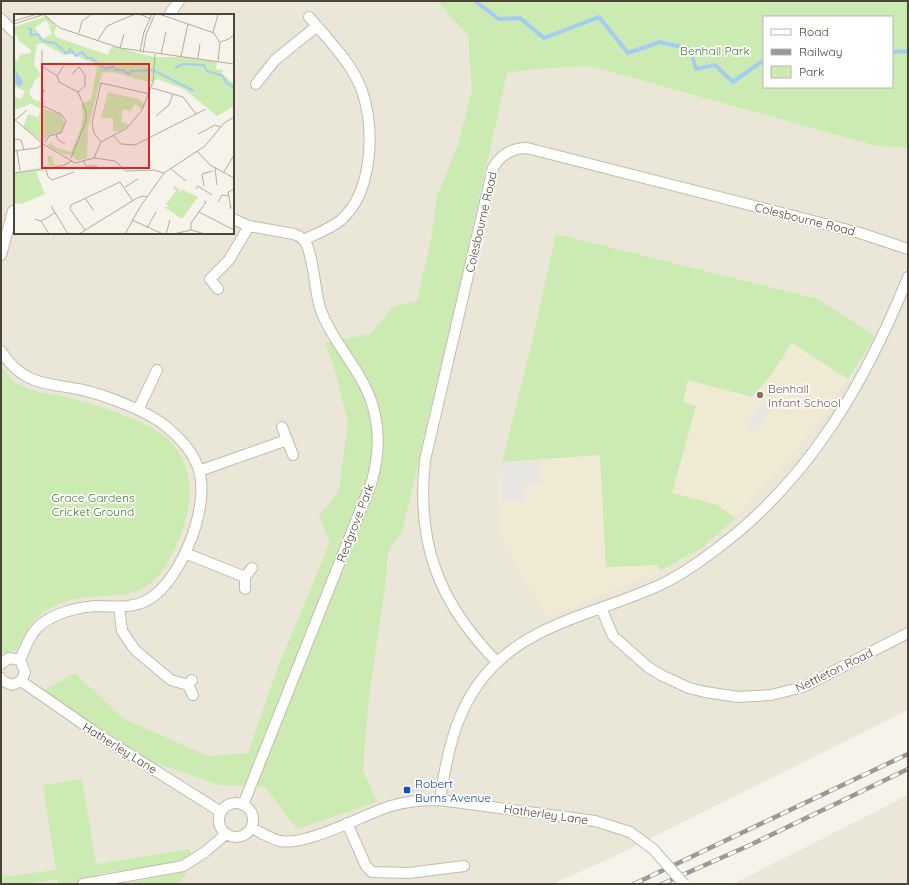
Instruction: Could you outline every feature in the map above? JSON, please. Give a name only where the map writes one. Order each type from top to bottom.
[{"type":"street","points":[[170,14],[179,1]]},
{"type":"street","points":[[234,219],[249,226],[294,234],[304,240],[334,225],[353,206],[365,181],[368,154],[368,120],[362,90],[342,58],[309,17]]},
{"type":"street","points":[[1,19],[14,32]]},
{"type":"street","points":[[256,84],[275,60],[316,26]]},
{"type":"street","name":"Colesbourne Road","points":[[497,662],[468,631],[442,586],[428,545],[423,503],[425,460],[493,168],[500,158],[512,150],[527,148],[860,233],[908,249]]},
{"type":"street","points":[[1,255],[13,211]]},
{"type":"street","points":[[218,289],[210,280],[229,260],[249,226]]},
{"type":"street","name":"Redgrove Park","points":[[243,805],[372,481],[377,455],[377,429],[371,400],[359,373],[341,349],[326,323],[316,291],[308,248],[304,240]]},
{"type":"street","points":[[440,800],[448,756],[460,717],[476,688],[497,662],[519,644],[538,633],[660,585],[700,561],[750,523],[782,490],[818,445],[852,394],[881,340],[908,277]]},
{"type":"street","points":[[1,351],[13,367],[32,380],[85,391],[138,410],[162,422],[187,448],[199,471],[201,495],[199,510],[185,554],[168,582],[160,591],[137,605],[119,607],[88,607],[55,616],[36,629],[20,660],[25,672],[21,681],[12,685],[2,681]]},
{"type":"street","points":[[138,410],[157,370]]},
{"type":"street","points":[[282,427],[293,455]]},
{"type":"street","points":[[199,471],[287,440]]},
{"type":"street","points":[[185,554],[245,577]]},
{"type":"street","points":[[245,589],[245,577],[252,568]]},
{"type":"street","points":[[119,607],[122,631],[135,650],[171,680],[190,682],[193,695]]},
{"type":"street","name":"Nettleton Road","points":[[601,608],[613,636],[648,667],[689,688],[738,697],[771,695],[803,687],[908,633]]},
{"type":"street","points":[[1,664],[9,658],[20,660]]},
{"type":"street","name":"Hatherley Lane","points":[[21,681],[99,735],[221,812]]},
{"type":"street","name":"Hatherley Lane","points":[[252,828],[279,841],[294,841],[309,838],[391,806],[414,800],[440,800],[594,821],[630,832],[653,849],[684,884]]},
{"type":"street","points":[[231,804],[243,805],[250,810],[254,819],[252,828],[247,834],[240,837],[233,837],[226,834],[220,824],[221,812],[231,804]]},
{"type":"street","points":[[347,823],[366,866],[372,872],[409,873],[464,866]]},
{"type":"street","points":[[83,884],[183,866],[205,852],[226,834]]},
{"type":"shaded area","points":[[1,1],[437,1],[468,36],[507,73],[537,69],[590,66],[876,146],[908,148],[908,710],[615,856],[553,884],[1,884]]},
{"type":"shaded area","points":[[556,234],[818,299],[875,336],[827,411],[807,438],[736,518],[703,547],[660,571],[547,618],[506,549],[499,529],[498,505],[499,481],[503,454],[532,342]]},
{"type":"shaded area","points":[[764,402],[772,408],[754,432],[746,426]]},
{"type":"shaded area","points":[[541,460],[542,484],[523,486],[524,501],[503,502],[503,462]]},
{"type":"shaded area","points":[[908,795],[908,884],[732,884],[735,883]]},
{"type":"green space","name":"Benhall Park","points":[[437,1],[908,1],[908,148],[876,146],[590,66],[537,69],[507,73],[454,312],[402,532],[388,552],[385,586],[369,697],[363,771],[377,802],[297,829],[265,787],[219,785],[148,760],[43,691],[75,673],[124,719],[208,756],[248,753],[277,670],[330,542],[319,516],[339,490],[348,422],[334,367],[325,343],[370,334],[394,306],[417,301],[431,240],[437,196],[458,145],[472,90],[468,36]]},
{"type":"green space","points":[[556,234],[818,299],[875,336],[848,379],[792,343],[769,378],[752,397],[688,380],[683,402],[696,406],[672,493],[717,505],[736,518],[703,547],[660,571],[658,565],[606,567],[600,455],[502,462],[532,342]]},
{"type":"green space","name":"Grace Gardens Cricket Ground","points":[[1,364],[12,379],[23,387],[74,399],[110,410],[136,420],[160,432],[168,439],[179,453],[186,468],[189,484],[189,501],[181,534],[166,565],[155,579],[143,588],[130,593],[86,597],[71,600],[51,608],[45,611],[33,623],[17,650],[1,654]]},
{"type":"green space","points":[[82,779],[96,864],[189,849],[192,855],[171,864],[97,874],[98,882],[58,884],[57,879],[22,884],[1,884],[1,877],[56,870],[43,785]]},
{"type":"green space","points":[[185,872],[186,875],[177,884],[123,884]]},
{"type":"waterway","points":[[475,1],[499,19],[520,18],[544,38],[599,17],[628,53],[660,42],[690,49],[696,69],[715,65],[733,82],[763,61]]},
{"type":"waterway","points":[[893,52],[908,51]]},
{"type":"railway","points":[[634,884],[908,754]]},
{"type":"railway","points":[[662,884],[748,846],[908,769]]},
{"type":"place","name":"Benhall Infant School","points":[[760,395]]},
{"type":"place","name":"Robert Burns Avenue","points":[[407,790]]}]
